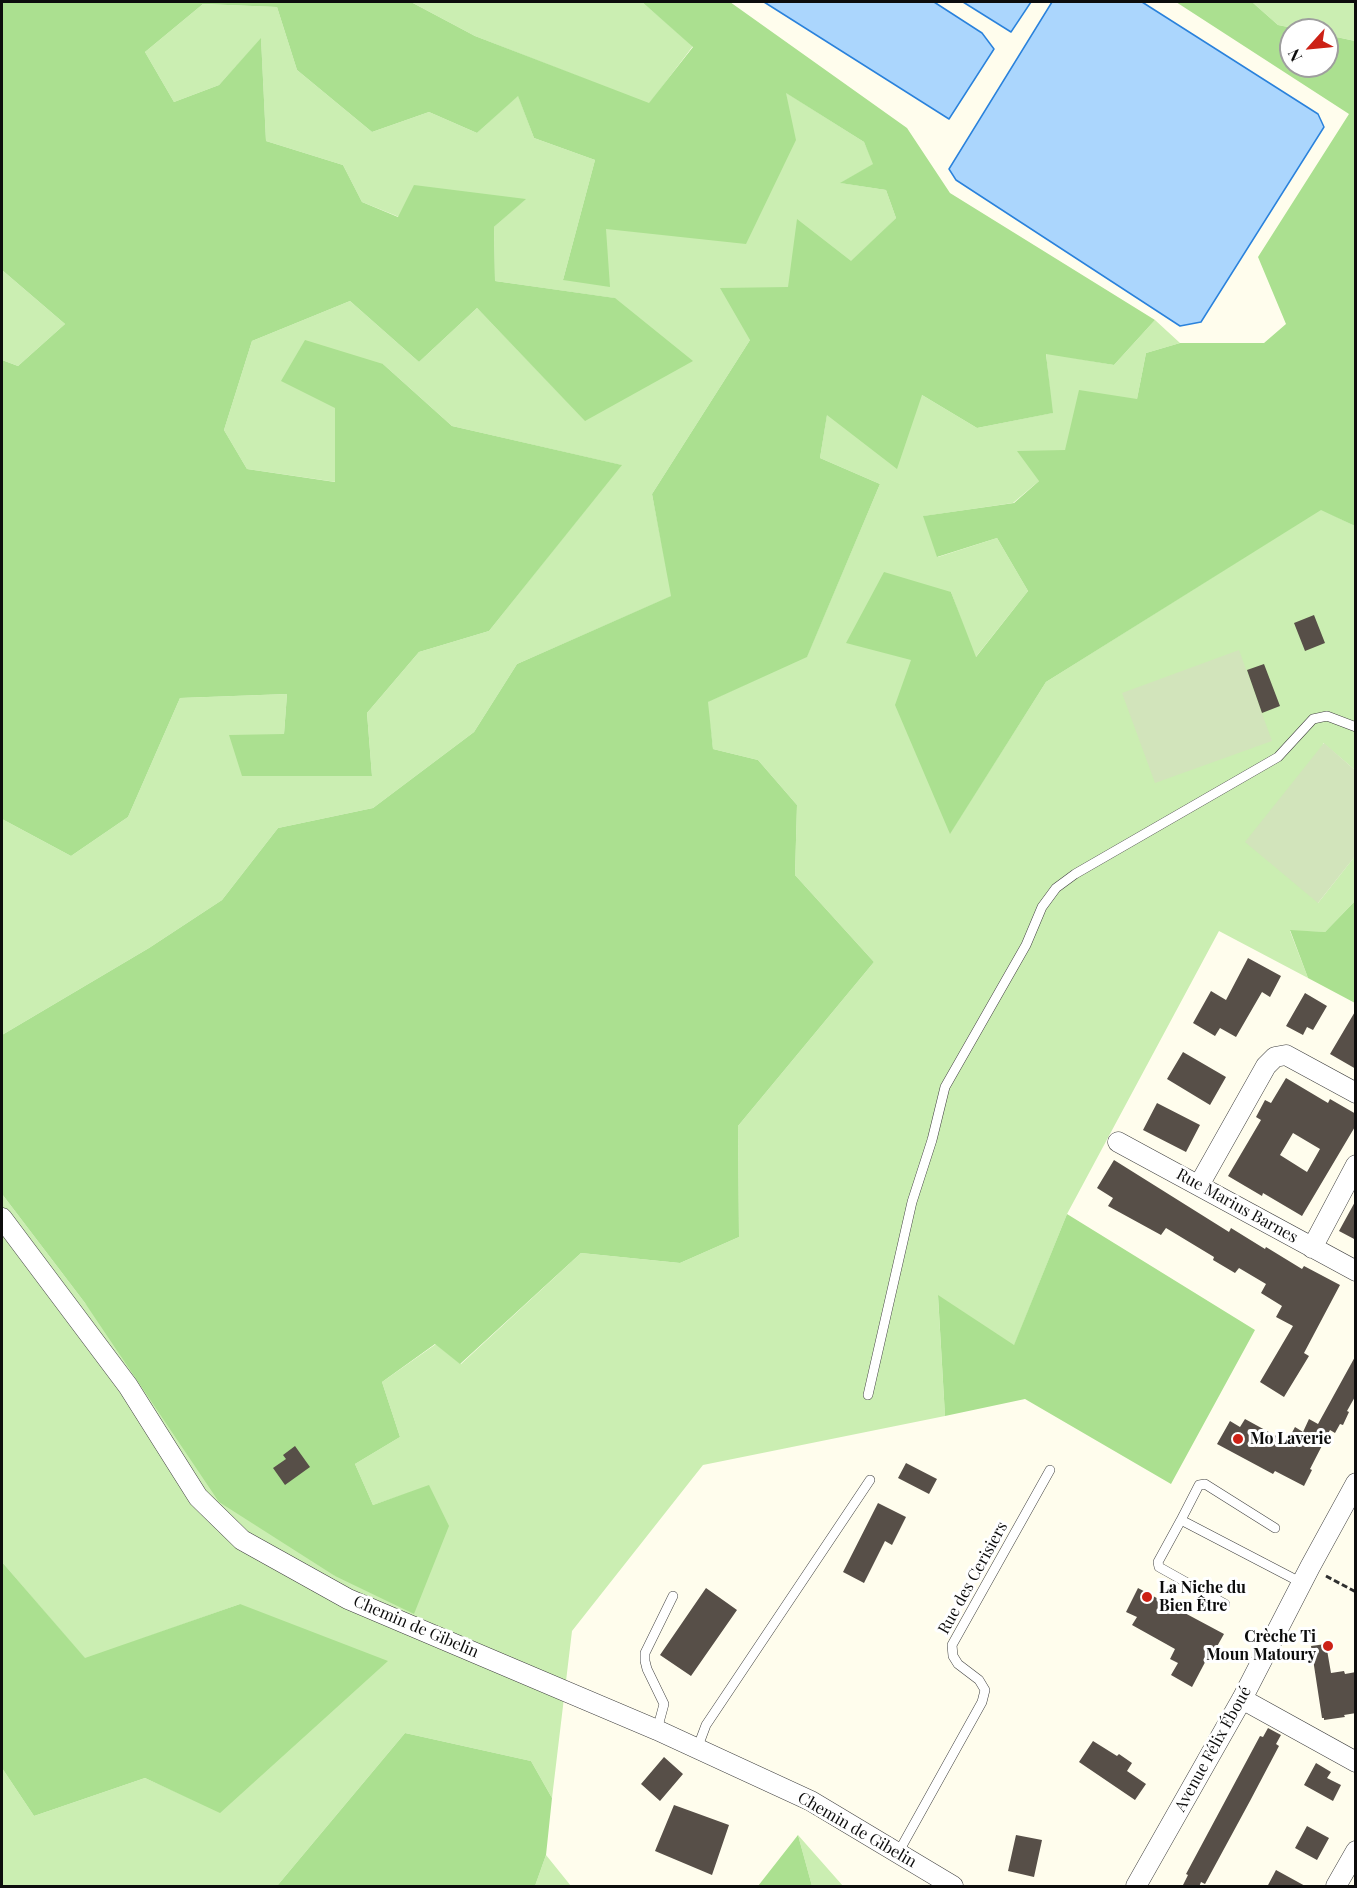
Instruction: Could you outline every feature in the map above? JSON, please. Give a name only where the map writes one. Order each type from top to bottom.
[{"type":"street","points":[[1199,1185],[1266,1066],[1275,1057],[1287,1055],[1356,1093]]},
{"type":"street","name":"Rue Marius Barnes","points":[[1118,1142],[1356,1270]]},
{"type":"street","points":[[1312,1248],[1356,1165]]},
{"type":"street","name":"Chemin de Gibelin","points":[[2,1218],[128,1386],[198,1497],[242,1540],[348,1599],[657,1730],[811,1801],[953,1887]]},
{"type":"street","name":"Avenue Félix Éboué","points":[[1136,1887],[1242,1700],[1356,1483]]},
{"type":"street","points":[[1242,1700],[1356,1762]]},
{"type":"street","points":[[1336,1887],[1356,1851]]},
{"type":"lane","points":[[868,1395],[912,1202],[932,1140],[945,1087],[1026,945],[1042,907],[1056,888],[1075,874],[1278,757],[1313,719],[1327,716],[1356,727]]},
{"type":"lane","name":"Rue des Cerisiers","points":[[898,1853],[982,1702],[985,1690],[979,1680],[958,1664],[953,1656],[952,1645],[1050,1470]]},
{"type":"lane","points":[[697,1749],[706,1725],[870,1480]]},
{"type":"lane","points":[[1225,1604],[1159,1567],[1158,1562],[1199,1485],[1205,1484],[1275,1528]]},
{"type":"lane","points":[[1182,1520],[1306,1575]]},
{"type":"lane","points":[[657,1730],[663,1704],[647,1669],[645,1653],[673,1596]]},
{"type":"path","points":[[1306,1575],[1356,1592]]},
{"type":"green space","points":[[2,2],[411,2],[475,36],[649,103],[693,47],[642,2],[730,2],[907,128],[950,193],[1155,320],[1114,365],[1046,354],[1053,413],[977,428],[922,395],[897,469],[827,415],[820,458],[880,484],[807,657],[708,702],[713,749],[758,760],[797,805],[795,875],[874,962],[738,1126],[739,1237],[680,1263],[581,1253],[460,1364],[435,1344],[382,1382],[400,1437],[355,1464],[373,1505],[429,1485],[449,1526],[414,1614],[335,1576],[219,1502],[85,1303],[2,1194],[2,1035],[149,948],[222,900],[278,828],[373,808],[474,732],[517,664],[671,596],[652,494],[750,340],[720,288],[788,287],[797,219],[851,261],[896,218],[886,190],[840,183],[873,164],[864,142],[786,93],[796,140],[746,244],[606,229],[610,287],[563,280],[595,160],[534,138],[518,96],[477,133],[429,112],[372,132],[297,70],[277,7],[203,4],[145,52],[174,102],[219,85],[261,38],[266,141],[343,165],[362,202],[398,217],[414,185],[526,199],[494,227],[495,281],[615,298],[693,361],[585,421],[477,308],[419,362],[350,301],[252,341],[224,430],[247,469],[335,482],[335,408],[281,381],[305,340],[383,364],[452,426],[622,465],[489,631],[419,652],[367,713],[372,776],[242,776],[229,735],[284,734],[287,694],[180,698],[128,817],[71,856],[2,819],[2,360],[18,366],[65,324],[2,270]]},
{"type":"green space","points":[[411,2],[642,2],[693,46],[649,104],[475,36]]},
{"type":"green space","points":[[1176,2],[1252,2],[1279,25],[1279,69]]},
{"type":"green space","points":[[1252,2],[1355,2],[1355,41],[1339,38],[1339,18],[1279,18],[1278,25]]},
{"type":"green space","points":[[203,4],[277,7],[297,70],[372,132],[429,112],[477,133],[518,95],[534,138],[595,160],[563,280],[606,229],[785,92],[864,142],[874,164],[841,183],[886,190],[896,218],[851,262],[788,288],[750,340],[652,494],[672,596],[517,664],[474,732],[373,808],[278,828],[222,900],[149,948],[2,1035],[2,819],[71,856],[128,817],[180,698],[287,694],[284,734],[372,776],[367,713],[419,652],[489,631],[621,465],[452,426],[383,364],[335,408],[336,482],[247,469],[224,430],[252,341],[350,301],[419,362],[477,308],[585,420],[614,298],[495,281],[494,227],[525,199],[399,217],[362,202],[343,165],[266,141],[261,39],[219,85],[174,102],[145,52]]},
{"type":"green space","points":[[1339,38],[1355,41],[1355,526],[1321,510],[1046,682],[950,834],[895,705],[911,660],[846,643],[884,572],[951,592],[976,657],[1028,591],[997,538],[937,557],[923,516],[1014,503],[1039,481],[1017,451],[1065,450],[1079,390],[1137,399],[1146,353],[1180,343],[1264,343],[1286,324],[1258,257],[1349,114],[1293,78],[1339,78]]},
{"type":"green space","points":[[2,270],[65,324],[18,366],[2,360]]},
{"type":"green space","points":[[1155,320],[1180,343],[1146,353],[1137,399],[1065,450],[1039,481],[1013,503],[924,516],[938,557],[997,538],[1028,591],[975,658],[951,592],[911,659],[950,833],[1046,682],[1321,509],[1355,526],[1355,770],[1323,743],[1318,903],[1355,856],[1355,901],[1325,932],[1290,931],[1308,978],[1219,931],[1067,1214],[1014,1346],[938,1296],[945,1416],[703,1465],[572,1631],[552,1798],[531,1761],[405,1733],[277,1886],[2,1886],[2,1768],[34,1816],[145,1778],[220,1812],[240,1604],[85,1659],[2,1562],[2,1194],[85,1303],[335,1576],[429,1486],[373,1505],[355,1464],[400,1437],[382,1382],[436,1344],[461,1364],[581,1253],[680,1263],[739,1237],[738,1126],[874,962],[795,875],[797,805],[758,760],[713,749],[707,702],[807,656],[880,484],[820,458],[827,414],[922,395],[977,428],[1052,413],[1046,353],[1114,365]]},
{"type":"green space","points":[[1239,650],[1272,741],[1155,783],[1122,693]]},
{"type":"green space","points":[[1324,743],[1355,770],[1356,855],[1318,903],[1245,842]]},
{"type":"green space","points":[[1355,901],[1355,1003],[1308,978],[1290,930],[1325,932]]},
{"type":"green space","points":[[1067,1214],[1255,1330],[1171,1484],[1025,1399],[945,1416],[938,1295],[1014,1345]]},
{"type":"green space","points":[[2,1562],[85,1658],[240,1604],[388,1661],[220,1813],[145,1778],[34,1816],[2,1768]]},
{"type":"green space","points":[[405,1733],[531,1761],[552,1798],[546,1855],[535,1886],[277,1886]]},
{"type":"green space","points":[[798,1835],[843,1886],[812,1886]]},
{"type":"green space","points":[[798,1835],[812,1886],[758,1886]]},
{"type":"green space","points":[[546,1855],[571,1886],[535,1886]]},
{"type":"water","points":[[764,2],[934,2],[982,33],[994,49],[949,119]]},
{"type":"water","points":[[963,2],[1031,2],[1011,32]]},
{"type":"water","points":[[1052,2],[1142,2],[1318,114],[1324,127],[1201,322],[1180,326],[956,180],[949,169]]},
{"type":"building","points":[[1314,615],[1325,643],[1305,651],[1294,623]]},
{"type":"building","points":[[1264,664],[1280,706],[1262,713],[1247,670]]},
{"type":"building","points":[[1248,958],[1281,976],[1270,997],[1262,992],[1236,1037],[1220,1028],[1215,1036],[1193,1023],[1211,991],[1226,1000]]},
{"type":"building","points":[[1305,993],[1327,1006],[1313,1030],[1307,1027],[1303,1035],[1286,1026]]},
{"type":"building","points":[[1356,1010],[1356,1069],[1330,1054]]},
{"type":"building","points":[[1183,1052],[1226,1077],[1210,1105],[1167,1079]]},
{"type":"building","points":[[1286,1078],[1328,1103],[1330,1099],[1356,1114],[1356,1125],[1302,1216],[1228,1176],[1261,1120],[1256,1117],[1265,1100],[1271,1103]],"holes":[[[1293,1133],[1320,1149],[1307,1172],[1280,1155]]]},
{"type":"building","points":[[1157,1103],[1200,1125],[1186,1152],[1143,1130]]},
{"type":"building","points":[[1114,1160],[1229,1232],[1231,1228],[1302,1269],[1304,1266],[1340,1285],[1304,1353],[1309,1356],[1284,1397],[1260,1382],[1293,1326],[1276,1317],[1282,1306],[1261,1293],[1266,1284],[1239,1268],[1235,1273],[1213,1260],[1214,1257],[1166,1228],[1161,1235],[1108,1206],[1113,1198],[1097,1188]]},
{"type":"building","points":[[1356,1200],[1356,1240],[1339,1231]]},
{"type":"building","points":[[1356,1355],[1356,1395],[1347,1411],[1349,1412],[1343,1425],[1340,1424],[1335,1433],[1330,1430],[1304,1486],[1275,1471],[1273,1474],[1217,1444],[1230,1421],[1240,1427],[1245,1419],[1287,1442],[1295,1427],[1303,1432],[1309,1419],[1318,1424]]},
{"type":"building","points":[[295,1446],[310,1467],[285,1485],[273,1468],[286,1459],[283,1455]]},
{"type":"building","points":[[906,1463],[937,1479],[929,1494],[898,1478]]},
{"type":"building","points":[[878,1503],[906,1517],[892,1545],[885,1541],[864,1583],[843,1572]]},
{"type":"building","points":[[706,1588],[737,1610],[691,1676],[660,1655]]},
{"type":"building","points":[[1138,1588],[1224,1634],[1215,1650],[1212,1649],[1192,1687],[1171,1675],[1178,1663],[1170,1659],[1175,1649],[1132,1625],[1137,1617],[1126,1612]]},
{"type":"building","points":[[1326,1644],[1331,1673],[1356,1672],[1356,1713],[1324,1720],[1311,1646]]},
{"type":"building","points":[[1268,1728],[1281,1735],[1276,1744],[1279,1746],[1250,1801],[1205,1884],[1201,1882],[1199,1887],[1182,1887],[1188,1875],[1186,1874],[1260,1736],[1263,1737]]},
{"type":"building","points":[[1093,1741],[1132,1763],[1127,1771],[1146,1784],[1135,1800],[1079,1762]]},
{"type":"building","points":[[664,1757],[683,1774],[660,1801],[641,1784]]},
{"type":"building","points":[[1316,1763],[1331,1772],[1327,1778],[1341,1785],[1333,1801],[1304,1785]]},
{"type":"building","points":[[674,1805],[729,1825],[712,1875],[655,1851]]},
{"type":"building","points":[[1307,1826],[1329,1838],[1317,1860],[1295,1848]]},
{"type":"building","points":[[1016,1835],[1042,1840],[1034,1877],[1008,1871]]},
{"type":"building","points":[[1276,1870],[1307,1887],[1267,1887]]},
{"type":"place","name":"Mo Laverie","points":[[1238,1439]]},
{"type":"place","name":"La Niche du Bien Être","points":[[1147,1597]]},
{"type":"place","name":"Crèche Ti Moun Matoury","points":[[1328,1646]]}]
